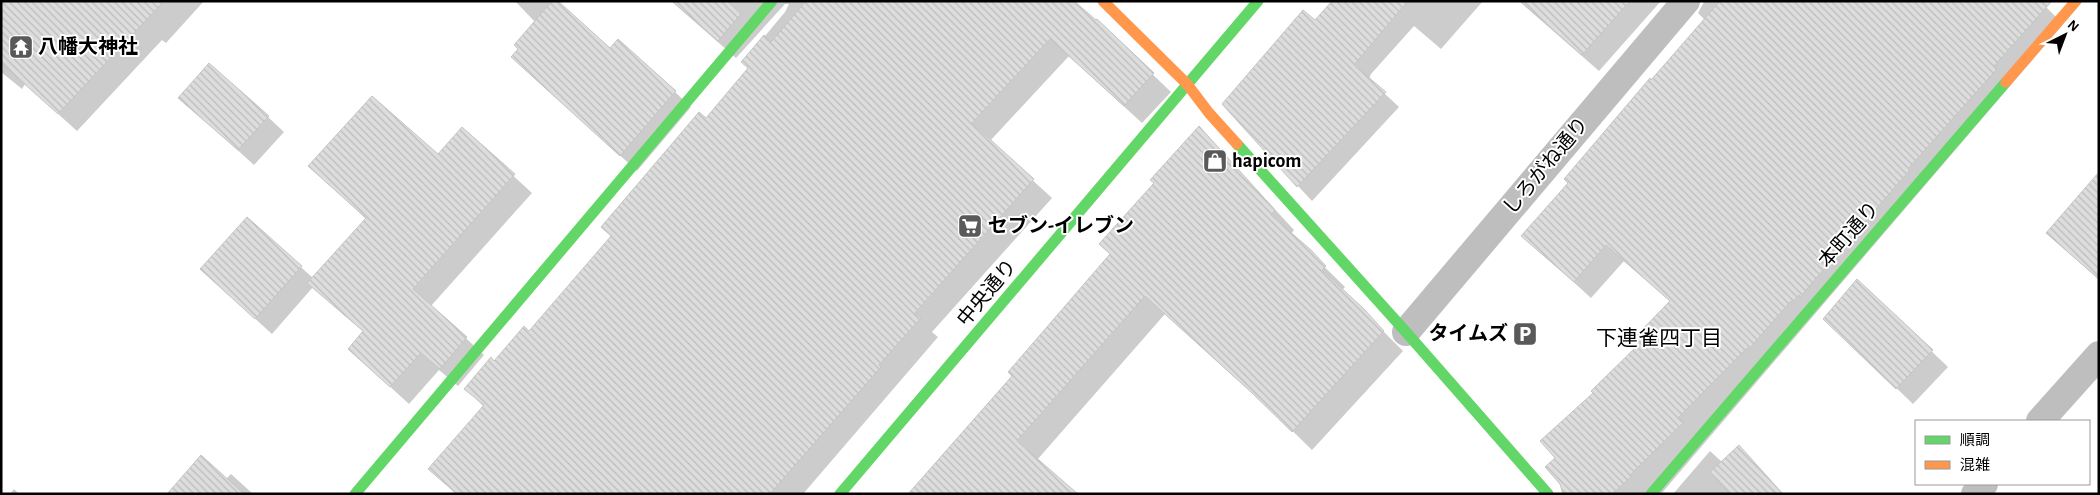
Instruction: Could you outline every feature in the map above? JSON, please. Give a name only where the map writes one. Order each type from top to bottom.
[{"type":"street","points":[[355,494],[772,1]]},
{"type":"street","points":[[1103,1],[1187,84],[1209,113],[1406,332],[1548,494]]},
{"type":"street","name":"中央通り","points":[[840,494],[1258,1]]},
{"type":"street","name":"しろがね通り","points":[[1406,332],[1686,1]]},
{"type":"street","name":"本町通り","points":[[1651,494],[2076,1]]},
{"type":"street","points":[[2041,420],[2099,356]]},
{"type":"building","points":[[1,1],[164,1],[58,114],[1,63]]},
{"type":"building","points":[[552,1],[558,1],[610,48],[618,39],[676,91],[620,156],[511,57],[518,49],[514,45]]},
{"type":"building","points":[[672,1],[727,1],[741,14],[718,41]]},
{"type":"building","points":[[806,1],[1074,1],[1097,19],[1154,73],[1124,106],[1050,39],[972,123],[1034,179],[915,313],[921,318],[879,365],[881,367],[770,494],[457,494],[428,469],[484,405],[464,389],[491,357],[494,361],[524,326],[529,331],[611,236],[601,227],[699,112],[706,118],[748,68],[741,62],[764,35],[771,42]]},
{"type":"building","points":[[1332,1],[1408,1],[1354,65],[1386,92],[1297,187],[1222,104],[1303,10],[1315,20]]},
{"type":"building","points":[[1520,1],[1630,1],[1582,55]]},
{"type":"building","points":[[1720,1],[2052,1],[1994,66],[1997,69],[1908,169],[1910,170],[1800,297],[1799,295],[1792,303],[1791,301],[1749,349],[1747,348],[1679,417],[1684,422],[1630,475],[1631,477],[1612,494],[1563,494],[1560,484],[1545,467],[1555,458],[1540,441],[1593,393],[1591,391],[1636,347],[1630,342],[1670,301],[1606,245],[1574,282],[1521,236],[1568,183],[1564,179],[1650,78],[1651,80]]},
{"type":"building","points":[[209,63],[269,116],[238,150],[178,98]]},
{"type":"building","points":[[372,96],[438,154],[462,127],[515,174],[413,289],[467,337],[440,369],[421,353],[390,387],[348,349],[363,331],[307,283],[366,218],[308,166]]},
{"type":"building","points":[[1199,126],[1275,210],[1271,215],[1311,250],[1326,266],[1322,270],[1364,309],[1384,331],[1292,432],[1251,392],[1145,296],[1017,441],[1078,494],[908,494],[1012,376],[1008,372],[1110,254],[1099,244],[1154,183],[1150,180]]},
{"type":"building","points":[[2099,172],[2099,279],[2046,233]]},
{"type":"building","points":[[247,217],[302,266],[255,319],[200,269]]},
{"type":"building","points":[[1857,279],[1933,350],[1896,389],[1823,319]]},
{"type":"building","points":[[1739,445],[1783,494],[1730,494],[1710,472]]},
{"type":"building","points":[[201,455],[244,494],[167,494]]},
{"type":"traffic: fast","points":[[355,494],[772,1]]},
{"type":"traffic: fast","points":[[840,494],[1258,1]]},
{"type":"traffic: fast","points":[[1651,494],[2006,82]]},
{"type":"traffic: fast","points":[[1237,144],[1548,494]]},
{"type":"traffic: slow","points":[[1103,1],[1187,84],[1209,113],[1237,144]]},
{"type":"traffic: slow","points":[[2006,82],[2076,1]]},
{"type":"place","name":"八幡大神社","points":[[21,47]]},
{"type":"place","name":"hapicom","points":[[1215,161]]},
{"type":"place","name":"セブン-イレブン","points":[[970,226]]},
{"type":"place","name":"タイムズ","points":[[1525,334]]},
{"type":"district","name":"下連雀四丁目","points":[[1659,338]]}]
